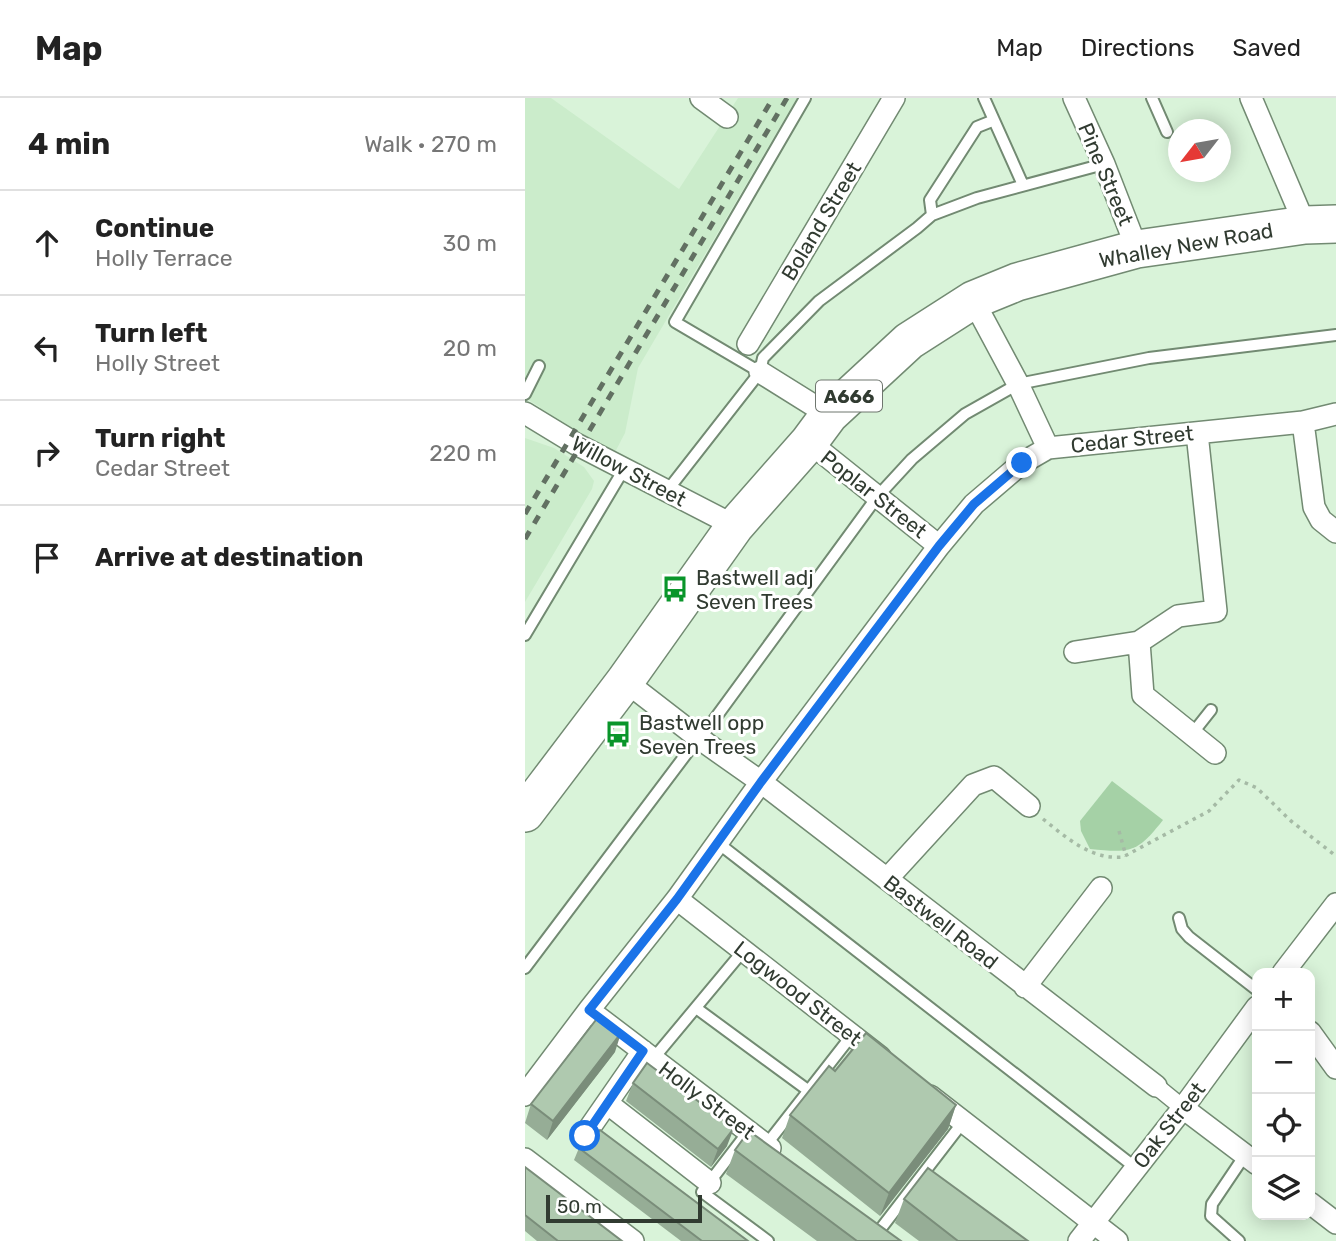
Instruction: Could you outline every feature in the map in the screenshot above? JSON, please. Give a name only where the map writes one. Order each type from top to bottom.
[{"type":"highway","name":"Whalley New Road","points":[[525,813],[625,681],[735,526],[819,428],[909,341],[973,300],[1017,282],[1137,249],[1321,224]]},
{"type":"street","points":[[701,98],[727,117]]},
{"type":"street","name":"Boland Street","points":[[748,344],[894,98]]},
{"type":"street","name":"Pine Street","points":[[1074,98],[1104,164],[1137,249]]},
{"type":"street","points":[[1251,98],[1321,224]]},
{"type":"street","points":[[973,300],[1018,384],[1048,448]]},
{"type":"street","name":"Poplar Street","points":[[760,372],[819,428],[877,497],[939,546]]},
{"type":"street","name":"Willow Street","points":[[525,413],[576,444],[735,526]]},
{"type":"street","name":"Cedar Street","points":[[525,1095],[677,899],[761,782],[939,546],[974,504],[1022,463],[1048,448],[1303,422],[1336,414]]},
{"type":"street","points":[[1303,422],[1314,507],[1321,520],[1336,532]]},
{"type":"street","points":[[1075,652],[1139,642],[1178,616],[1220,611],[1197,433]]},
{"type":"street","points":[[1139,642],[1143,695],[1215,752]]},
{"type":"street","name":"Bastwell Road","points":[[625,681],[761,782],[1251,1159]]},
{"type":"street","points":[[887,879],[973,785],[994,777],[1029,806]]},
{"type":"street","points":[[1025,987],[1101,888]]},
{"type":"street","name":"Logwood Street","points":[[677,899],[892,1067]]},
{"type":"street","points":[[1287,968],[1336,904]]},
{"type":"street","name":"Holly Street","points":[[589,1010],[787,1161]]},
{"type":"street","name":"Oak Street","points":[[1079,1241],[1183,1108],[1252,1014]]},
{"type":"street","points":[[1315,1039],[1336,1068]]},
{"type":"street","points":[[585,1136],[607,1103],[648,1055]]},
{"type":"street","points":[[912,1083],[1117,1241]]},
{"type":"street","points":[[607,1103],[710,1183]]},
{"type":"street","points":[[525,1159],[633,1241]]},
{"type":"street","points":[[1315,1207],[1336,1223]]},
{"type":"street","points":[[858,1216],[885,1236]]},
{"type":"lane","points":[[760,372],[675,322],[805,98]]},
{"type":"lane","points":[[983,98],[992,121],[999,128],[1023,186]]},
{"type":"lane","points":[[1152,98],[1167,132]]},
{"type":"lane","points":[[932,215],[930,200],[977,127],[992,121]]},
{"type":"lane","points":[[667,491],[760,372],[763,358],[819,301],[932,215],[977,198],[1104,164]]},
{"type":"lane","points":[[525,968],[690,748],[700,739],[877,497],[912,459],[965,414],[1018,384],[1149,358],[1336,335]]},
{"type":"lane","points":[[525,394],[540,366]]},
{"type":"lane","points":[[525,635],[624,469]]},
{"type":"lane","points":[[1192,734],[1211,710]]},
{"type":"lane","points":[[718,843],[1136,1168]]},
{"type":"lane","points":[[1179,918],[1181,929],[1189,937],[1252,986]]},
{"type":"lane","points":[[648,1055],[696,1007],[743,951]]},
{"type":"lane","points":[[696,1007],[809,1091]]},
{"type":"lane","points":[[766,1146],[852,1035]]},
{"type":"lane","points":[[885,1236],[920,1178],[963,1122]]},
{"type":"lane","points":[[748,1132],[702,1192],[768,1241]]},
{"type":"lane","points":[[1240,1241],[1211,1216],[1212,1204],[1251,1159]]},
{"type":"lane","points":[[920,1178],[931,1185]]},
{"type":"path","points":[[1029,806],[1079,847],[1111,858],[1126,856],[1209,811],[1240,780],[1257,788],[1291,821],[1336,856]]},
{"type":"path","points":[[1119,831],[1126,856]]},
{"type":"shaded area","points":[[525,98],[551,98],[679,189],[738,98],[797,98],[638,368],[625,433],[614,454],[539,412],[540,407],[525,398]]},
{"type":"shaded area","points":[[525,438],[554,448],[584,467],[594,481],[592,489],[525,602]]},
{"type":"shaded area","points":[[1112,781],[1163,820],[1146,839],[1132,848],[1115,851],[1090,849],[1081,831],[1080,821]]},
{"type":"building","points":[[599,1016],[621,1033],[553,1121],[531,1104]]},
{"type":"building","points":[[866,1033],[956,1105],[889,1193],[790,1115],[829,1066],[835,1071]]},
{"type":"building","points":[[647,1063],[734,1128],[718,1149],[633,1083]]},
{"type":"building","points":[[600,1130],[748,1241],[702,1241],[579,1148],[587,1136],[595,1135]]},
{"type":"building","points":[[749,1131],[901,1241],[857,1241],[735,1150]]},
{"type":"building","points":[[525,1167],[622,1241],[558,1241],[525,1215]]},
{"type":"building","points":[[928,1168],[1028,1241],[958,1241],[904,1199]]},
{"type":"railway","points":[[525,514],[773,98]]},
{"type":"railway","points":[[525,539],[787,98]]},
{"type":"place","name":"Bastwell adj Seven Trees","points":[[675,589]]},
{"type":"place","name":"Bastwell opp Seven Trees","points":[[618,734]]},
{"type":"route","points":[[585,1136],[643,1051],[589,1010],[677,899],[761,782],[939,546],[974,504],[1022,463]]}]
